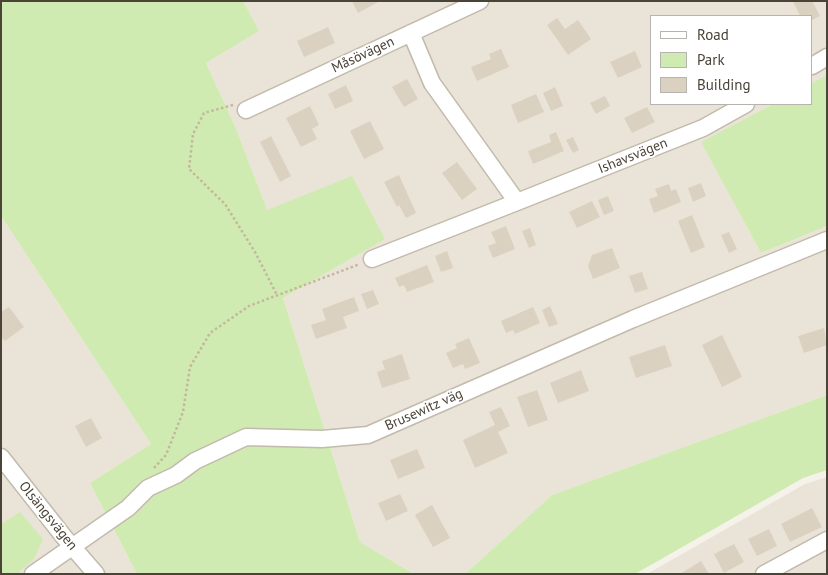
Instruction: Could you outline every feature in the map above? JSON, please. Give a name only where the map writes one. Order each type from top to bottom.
[{"type":"street","name":"Måsövägen","points":[[246,110],[480,1]]},
{"type":"street","points":[[411,33],[432,82],[516,202]]},
{"type":"street","points":[[813,65],[827,57]]},
{"type":"street","name":"Ishavsvägen","points":[[372,260],[704,128],[744,105]]},
{"type":"street","name":"Brusewitz väg","points":[[33,574],[128,508],[148,488],[176,475],[195,461],[246,437],[322,439],[368,435],[632,319],[827,240]]},
{"type":"street","name":"Olsängsvägen","points":[[1,457],[72,547],[96,574]]},
{"type":"street","points":[[764,574],[827,540]]},
{"type":"path","points":[[246,110],[232,104],[204,113],[193,134],[189,169],[225,204],[255,252],[278,295]]},
{"type":"path","points":[[148,474],[166,455],[183,412],[190,367],[210,333],[249,306],[372,260]]},
{"type":"shaded area","points":[[243,1],[827,1],[827,75],[813,82],[813,15],[650,15],[650,105],[771,105],[702,142],[761,253],[827,226],[827,395],[552,495],[465,574],[414,574],[360,542],[283,298],[384,239],[352,177],[267,211],[235,126],[206,63],[258,31]]},
{"type":"shaded area","points":[[1,216],[151,444],[90,483],[137,574],[1,574]]},
{"type":"shaded area","points":[[827,477],[827,574],[647,574],[805,484]]},
{"type":"green space","points":[[1,1],[243,1],[259,31],[206,63],[235,126],[267,210],[352,176],[385,239],[283,298],[360,542],[414,574],[137,574],[90,483],[151,444],[1,216]]},
{"type":"green space","points":[[827,75],[827,226],[761,253],[701,142],[771,105],[813,105],[813,82]]},
{"type":"green space","points":[[827,395],[827,470],[803,478],[635,574],[465,574],[552,495]]},
{"type":"green space","points":[[20,512],[43,539],[34,559],[17,574],[1,574],[1,524]]},
{"type":"building","points":[[352,1],[380,1],[358,13]]},
{"type":"building","points":[[793,1],[812,1],[820,16],[813,20],[813,15],[800,15]]},
{"type":"building","points":[[557,18],[565,29],[578,20],[591,39],[568,55],[547,25]]},
{"type":"building","points":[[328,27],[335,43],[304,57],[297,41]]},
{"type":"building","points":[[501,49],[509,67],[477,81],[471,67],[491,59],[489,54]]},
{"type":"building","points":[[635,51],[642,67],[618,78],[610,62]]},
{"type":"building","points":[[407,79],[418,99],[404,107],[392,87]]},
{"type":"building","points":[[346,85],[353,101],[335,109],[328,94]]},
{"type":"building","points":[[555,87],[563,106],[551,111],[543,93]]},
{"type":"building","points":[[536,94],[544,112],[518,123],[511,105]]},
{"type":"building","points":[[605,96],[610,106],[596,114],[590,103]]},
{"type":"building","points":[[310,106],[319,125],[312,129],[317,139],[301,147],[286,118]]},
{"type":"building","points":[[647,107],[655,122],[632,133],[624,118]]},
{"type":"building","points":[[370,121],[384,149],[364,159],[350,131]]},
{"type":"building","points":[[556,132],[564,151],[533,164],[528,151],[551,142],[549,135]]},
{"type":"building","points":[[271,136],[291,176],[280,182],[260,142]]},
{"type":"building","points":[[573,137],[579,150],[573,153],[566,140]]},
{"type":"building","points":[[457,162],[477,189],[462,200],[442,173]]},
{"type":"building","points":[[399,175],[416,213],[406,218],[399,205],[397,207],[384,182]]},
{"type":"building","points":[[701,183],[706,196],[693,202],[688,188]]},
{"type":"building","points":[[669,184],[671,191],[676,189],[681,202],[654,213],[649,199],[658,196],[655,189]]},
{"type":"building","points":[[608,196],[614,211],[604,215],[598,200]]},
{"type":"building","points":[[592,201],[600,217],[577,228],[569,212]]},
{"type":"building","points":[[692,215],[705,247],[691,253],[678,221]]},
{"type":"building","points":[[506,226],[515,249],[493,258],[488,246],[496,243],[491,232]]},
{"type":"building","points":[[530,228],[536,245],[529,248],[522,231]]},
{"type":"building","points":[[729,232],[737,249],[729,253],[721,235]]},
{"type":"building","points":[[612,248],[620,268],[593,279],[588,266],[592,255]]},
{"type":"building","points":[[447,251],[453,268],[441,272],[435,256]]},
{"type":"building","points":[[427,265],[434,282],[407,292],[404,285],[399,287],[395,278]]},
{"type":"building","points":[[642,272],[648,289],[635,293],[629,276]]},
{"type":"building","points":[[373,290],[379,304],[367,309],[361,294]]},
{"type":"building","points":[[354,297],[359,311],[343,317],[347,328],[316,339],[311,325],[326,320],[322,309]]},
{"type":"building","points":[[550,306],[558,324],[549,327],[542,310]]},
{"type":"building","points":[[9,307],[24,327],[5,341],[1,337],[1,312]]},
{"type":"building","points":[[533,307],[540,323],[515,334],[513,330],[506,333],[501,321]]},
{"type":"building","points":[[824,328],[827,345],[804,353],[798,336]]},
{"type":"building","points":[[722,335],[742,377],[722,387],[702,345]]},
{"type":"building","points":[[469,338],[480,363],[465,369],[463,364],[453,368],[446,353],[457,348],[455,344]]},
{"type":"building","points":[[665,345],[672,366],[636,378],[629,357]]},
{"type":"building","points":[[402,354],[410,379],[382,388],[377,372],[385,369],[382,361]]},
{"type":"building","points":[[581,370],[589,391],[558,403],[550,383]]},
{"type":"building","points":[[537,390],[548,420],[528,427],[517,397]]},
{"type":"building","points":[[501,407],[510,426],[498,432],[508,453],[475,468],[463,440],[495,425],[489,412]]},
{"type":"building","points":[[91,418],[102,438],[86,447],[75,426]]},
{"type":"building","points":[[417,449],[425,468],[398,479],[390,460]]},
{"type":"building","points":[[400,494],[408,511],[386,521],[378,503]]},
{"type":"building","points":[[432,505],[450,538],[433,547],[415,515]]},
{"type":"building","points":[[812,508],[822,527],[790,542],[781,524]]},
{"type":"building","points":[[769,529],[777,546],[757,556],[748,539]]},
{"type":"building","points":[[734,544],[744,562],[724,573],[714,554]]},
{"type":"building","points":[[701,561],[709,574],[680,574]]}]
